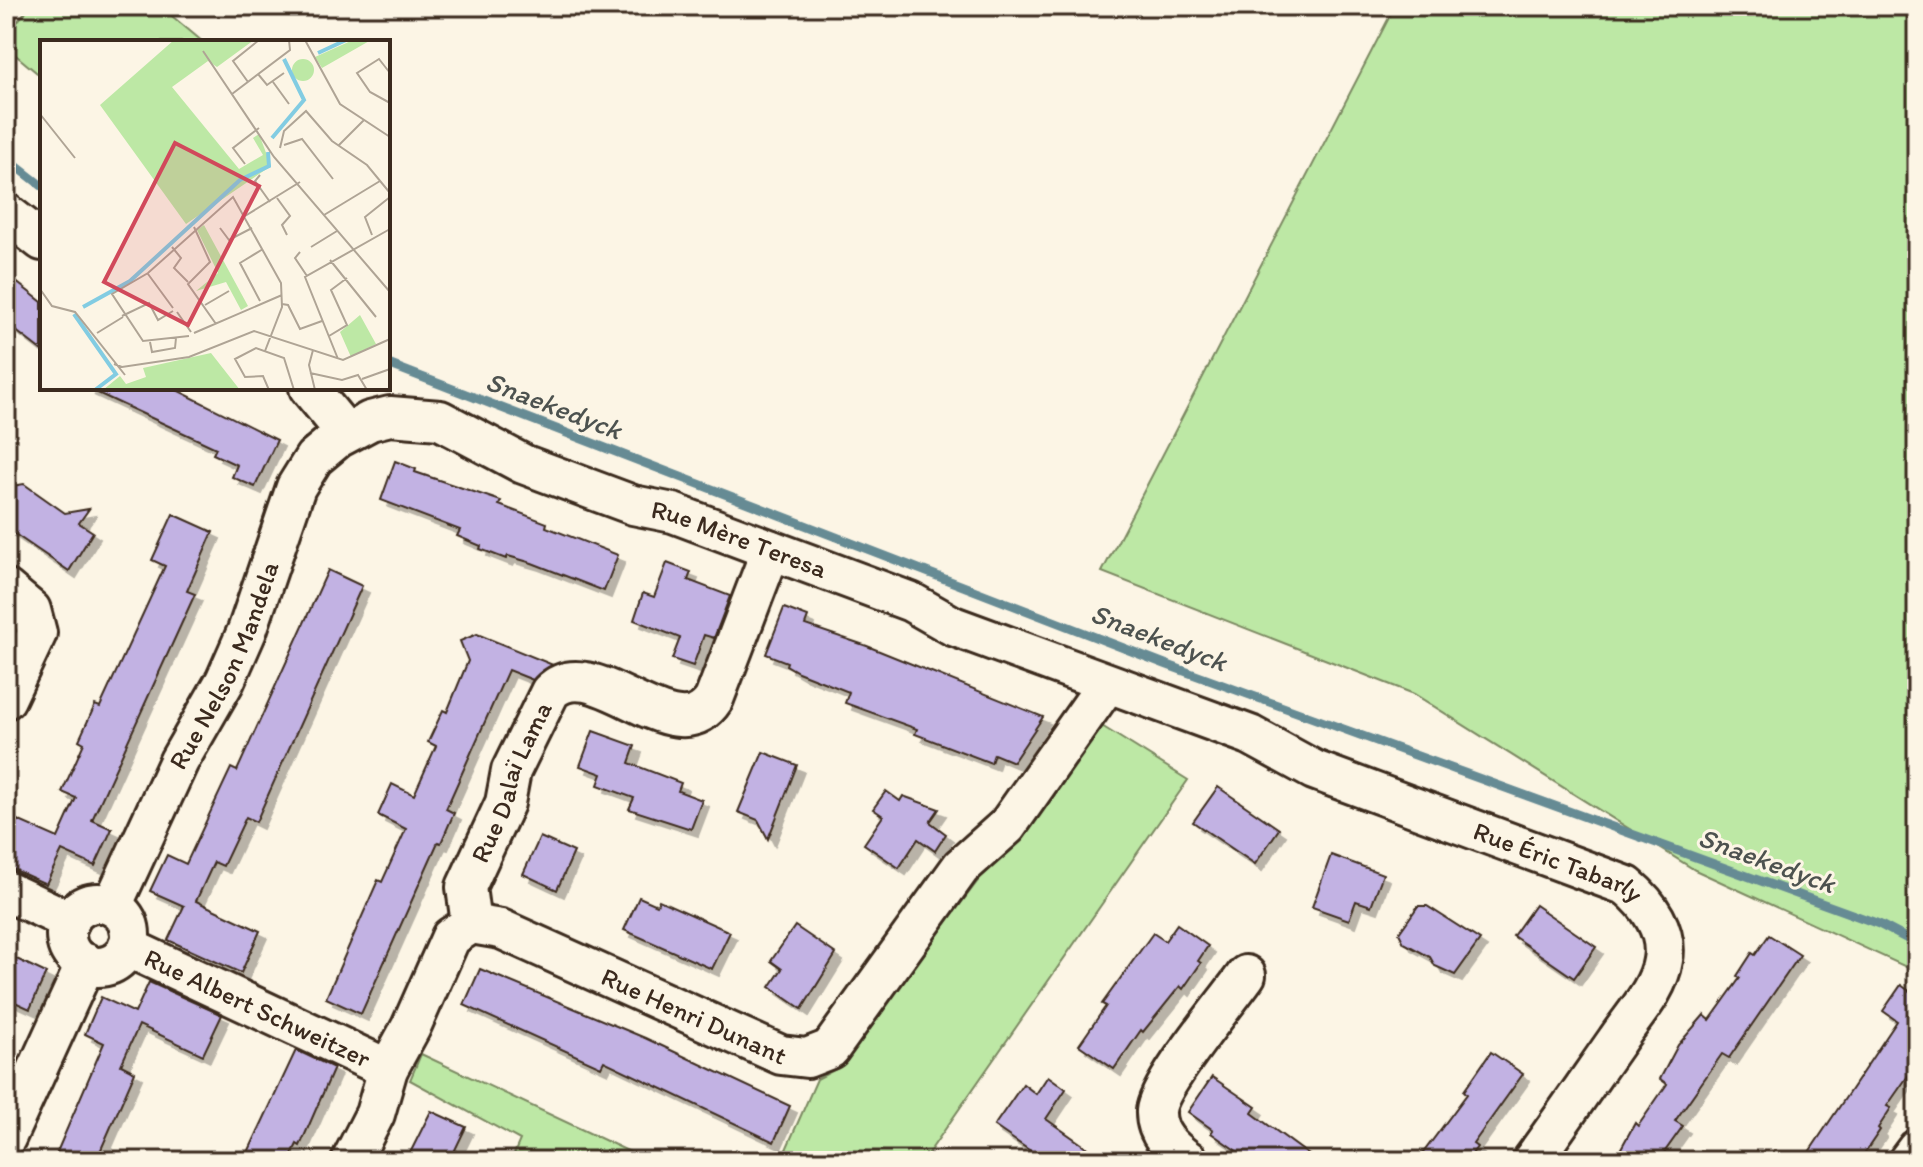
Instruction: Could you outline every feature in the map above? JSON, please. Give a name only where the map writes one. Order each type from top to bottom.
[{"type":"street","points":[[6,213],[40,239]]},
{"type":"street","points":[[311,390],[346,433]]},
{"type":"street","name":"Rue Mère Teresa","points":[[346,433],[370,421],[390,416],[440,420],[523,464],[633,505],[673,513],[919,605],[953,626],[1186,713]]},
{"type":"street","name":"Rue Nelson Mandela","points":[[112,906],[179,761],[240,648],[296,487],[314,458],[346,433]]},
{"type":"street","name":"Rue Dalaï Lama","points":[[471,924],[466,887],[505,803],[511,771],[550,692],[559,685],[579,681],[682,718],[701,714],[714,699],[771,550]]},
{"type":"street","points":[[6,589],[31,610],[37,633],[6,699]]},
{"type":"street","name":"Rue Henri Dunant","points":[[471,924],[501,929],[781,1055],[798,1059],[822,1054],[843,1035],[961,867],[1007,826],[1107,684]]},
{"type":"street","name":"Rue Éric Tabarly","points":[[1186,713],[1250,735],[1314,770],[1610,877],[1644,902],[1663,939],[1661,970],[1642,1004],[1532,1161]]},
{"type":"street","points":[[6,891],[70,921]]},
{"type":"street","points":[[88,905],[112,906],[124,916],[129,927],[127,947],[112,964],[86,963],[70,947],[70,921],[88,905]]},
{"type":"street","points":[[351,1161],[375,1114],[388,1069],[411,1027],[451,937],[471,924]]},
{"type":"street","name":"Rue Albert Schweitzer","points":[[127,947],[388,1069]]},
{"type":"street","points":[[6,1138],[86,963]]},
{"type":"street","points":[[1189,1161],[1162,1135],[1156,1108],[1169,1082],[1246,975]]},
{"type":"street","points":[[1908,1161],[1917,1149]]},
{"type":"green space","points":[[30,6],[160,6],[201,40],[40,40],[40,75],[12,52],[8,33]]},
{"type":"green space","points":[[1395,6],[1917,6],[1917,972],[1695,870],[1414,694],[1102,572]]},
{"type":"green space","points":[[1097,723],[1188,780],[923,1161],[781,1161],[817,1079],[836,1069]]},
{"type":"green space","points":[[421,1054],[649,1161],[511,1161],[520,1140],[410,1080]]},
{"type":"building","points":[[6,274],[40,300],[40,349],[6,323]]},
{"type":"building","points":[[91,390],[177,390],[277,440],[255,487],[232,477],[237,465],[213,454],[216,448]]},
{"type":"building","points":[[395,461],[416,469],[415,472],[501,501],[499,505],[547,523],[546,527],[618,555],[604,591],[532,563],[508,556],[506,559],[480,549],[481,546],[457,536],[460,530],[381,500]]},
{"type":"building","points":[[24,484],[65,513],[89,509],[79,523],[93,532],[69,571],[6,528],[6,487]]},
{"type":"building","points":[[173,514],[213,532],[187,591],[195,594],[92,820],[112,829],[95,866],[62,851],[46,884],[6,866],[6,815],[58,838],[76,798],[62,792],[84,743],[79,740],[95,705],[100,707],[165,566],[152,560]]},
{"type":"building","points":[[667,563],[691,572],[688,580],[730,596],[714,638],[704,635],[693,666],[672,659],[680,638],[634,620],[643,593],[654,597]]},
{"type":"building","points":[[328,570],[362,586],[256,822],[246,817],[223,866],[214,862],[196,901],[260,931],[241,973],[168,940],[184,906],[150,891],[167,855],[186,864],[231,768],[237,771]]},
{"type":"building","points":[[784,608],[808,617],[805,625],[867,646],[1043,717],[1013,762],[994,754],[991,763],[915,734],[917,729],[845,703],[849,692],[798,672],[786,665],[787,662],[766,654]]},
{"type":"building","points":[[477,634],[553,665],[533,680],[508,670],[446,809],[454,813],[361,1014],[326,998],[378,880],[382,882],[406,829],[378,815],[392,784],[414,795],[436,746],[428,742],[443,710],[447,712],[468,661],[460,641]]},
{"type":"building","points":[[593,731],[635,746],[629,763],[681,783],[678,791],[702,800],[691,829],[629,809],[634,798],[598,785],[602,774],[580,766]]},
{"type":"building","points":[[763,752],[797,765],[768,839],[758,820],[738,812]]},
{"type":"building","points":[[1218,787],[1279,829],[1255,864],[1193,822]]},
{"type":"building","points":[[886,791],[900,801],[903,796],[939,809],[930,822],[946,834],[935,851],[918,839],[899,868],[864,844],[883,816],[873,809]]},
{"type":"building","points":[[540,837],[574,852],[557,890],[523,874]]},
{"type":"building","points":[[1331,855],[1383,874],[1371,906],[1356,901],[1349,920],[1312,907]]},
{"type":"building","points":[[639,897],[657,905],[659,900],[730,932],[712,969],[624,930]]},
{"type":"building","points":[[1535,905],[1596,947],[1574,978],[1513,936]]},
{"type":"building","points":[[1418,906],[1427,906],[1480,940],[1455,975],[1435,966],[1430,957],[1404,943],[1399,933]]},
{"type":"building","points":[[1177,924],[1208,946],[1198,961],[1201,963],[1183,989],[1180,986],[1143,1032],[1141,1030],[1114,1069],[1079,1045],[1106,1006],[1102,1004],[1153,933],[1165,941]]},
{"type":"building","points":[[795,926],[836,954],[802,1009],[770,987],[782,969],[771,961]]},
{"type":"building","points":[[1769,935],[1800,955],[1729,1058],[1722,1054],[1675,1121],[1683,1126],[1658,1161],[1614,1161],[1635,1123],[1638,1126],[1667,1084],[1660,1079],[1678,1045],[1704,1015],[1710,1020],[1740,978],[1737,976],[1752,953],[1755,955]]},
{"type":"building","points":[[6,954],[46,973],[30,1009],[6,998]]},
{"type":"building","points":[[480,969],[645,1038],[790,1106],[774,1142],[604,1061],[601,1067],[464,1005]]},
{"type":"building","points":[[149,982],[222,1015],[203,1055],[139,1025],[121,1065],[135,1072],[96,1161],[77,1161],[57,1152],[104,1043],[85,1034],[101,997],[135,1013]]},
{"type":"building","points":[[1901,985],[1915,995],[1917,992],[1917,1063],[1887,1106],[1891,1108],[1878,1128],[1880,1130],[1859,1161],[1803,1161],[1897,1021],[1883,1011]]},
{"type":"building","points":[[296,1050],[334,1068],[300,1146],[297,1144],[289,1161],[244,1161]]},
{"type":"building","points":[[1491,1052],[1523,1074],[1473,1144],[1477,1147],[1467,1161],[1417,1161],[1467,1094],[1464,1091]]},
{"type":"building","points":[[1048,1076],[1066,1089],[1046,1119],[1106,1161],[1045,1161],[994,1126],[1023,1084],[1036,1094]]},
{"type":"building","points":[[1212,1077],[1256,1107],[1252,1113],[1317,1161],[1251,1161],[1211,1133],[1213,1130],[1188,1112]]},
{"type":"building","points":[[431,1111],[466,1127],[454,1152],[473,1161],[406,1161]]},
{"type":"waterway","name":"Snaekedyck","points":[[6,158],[40,184]]},
{"type":"waterway","name":"Snaekedyck","points":[[390,365],[1165,664],[1879,924],[1917,944]]}]
